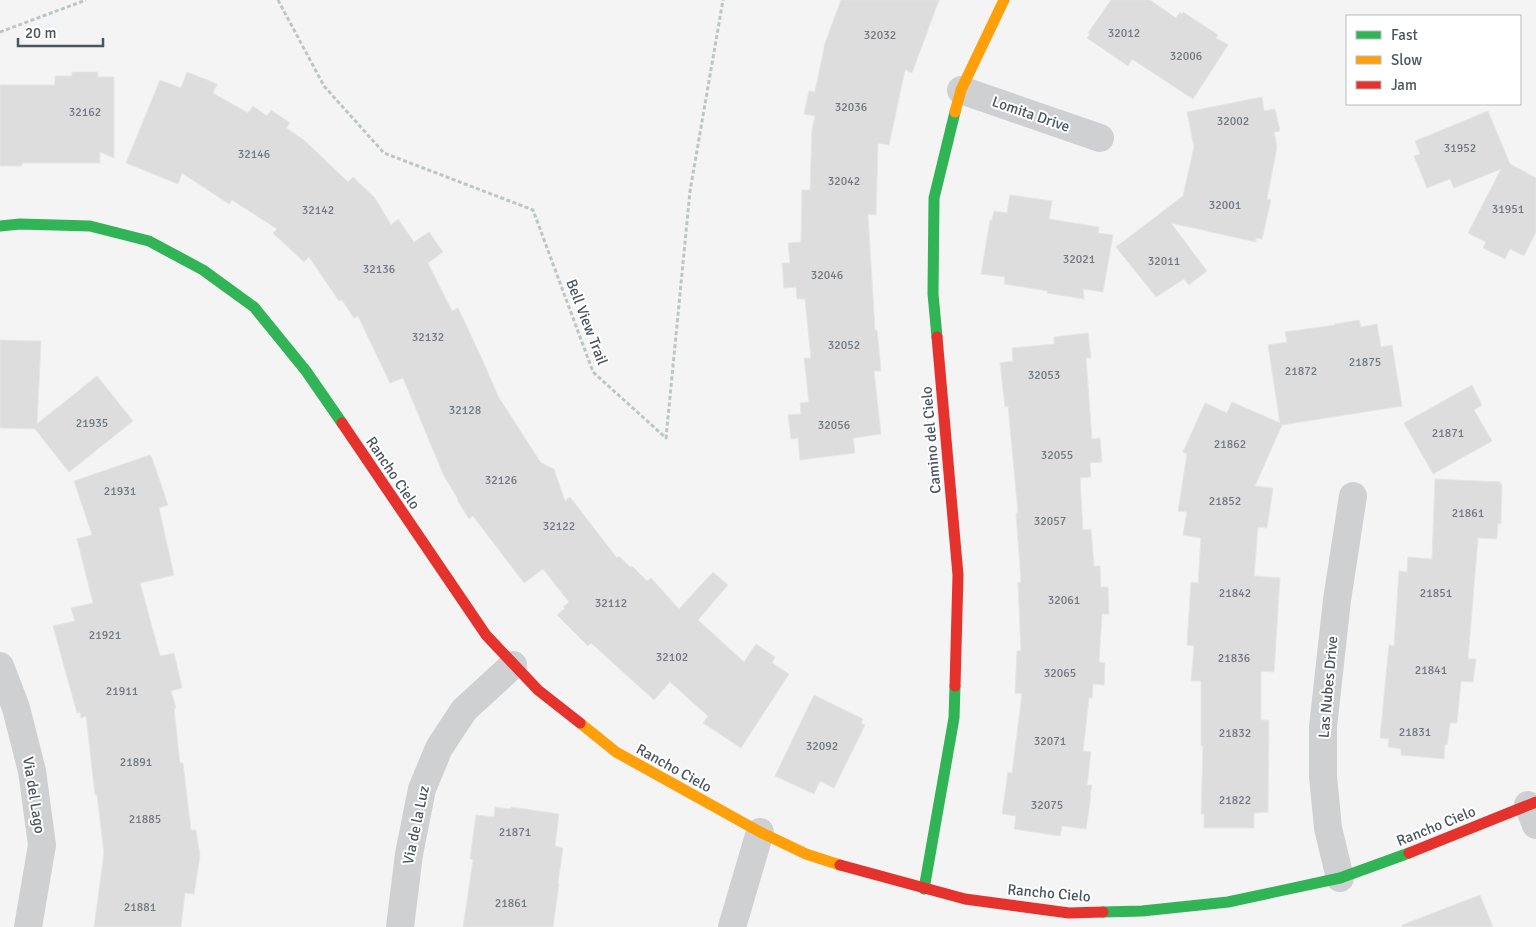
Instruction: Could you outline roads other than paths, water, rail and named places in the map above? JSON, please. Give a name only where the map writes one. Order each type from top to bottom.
[{"type":"street","name":"Camino del Cielo","points":[[924,889],[954,718],[958,575],[933,294],[934,198],[961,90],[1004,0]]},
{"type":"street","name":"Lomita Drive","points":[[961,90],[1100,138]]},
{"type":"street","name":"Rancho Cielo","points":[[0,226],[20,224],[90,226],[149,241],[203,270],[254,308],[306,371],[486,636],[538,690],[616,752],[760,832],[806,854],[867,873],[965,899],[1069,913],[1144,919],[1340,878],[1533,811]]},
{"type":"street","name":"Las Nubes Drive","points":[[1340,878],[1328,828],[1323,776],[1323,727],[1337,600],[1353,496]]},
{"type":"street","name":"Via de la Luz","points":[[400,927],[409,854],[422,789],[439,748],[464,710],[513,665]]},
{"type":"street","name":"Via del Lago","points":[[0,666],[16,708],[32,771],[42,845],[28,927]]},
{"type":"street","points":[[732,927],[760,832]]}]
